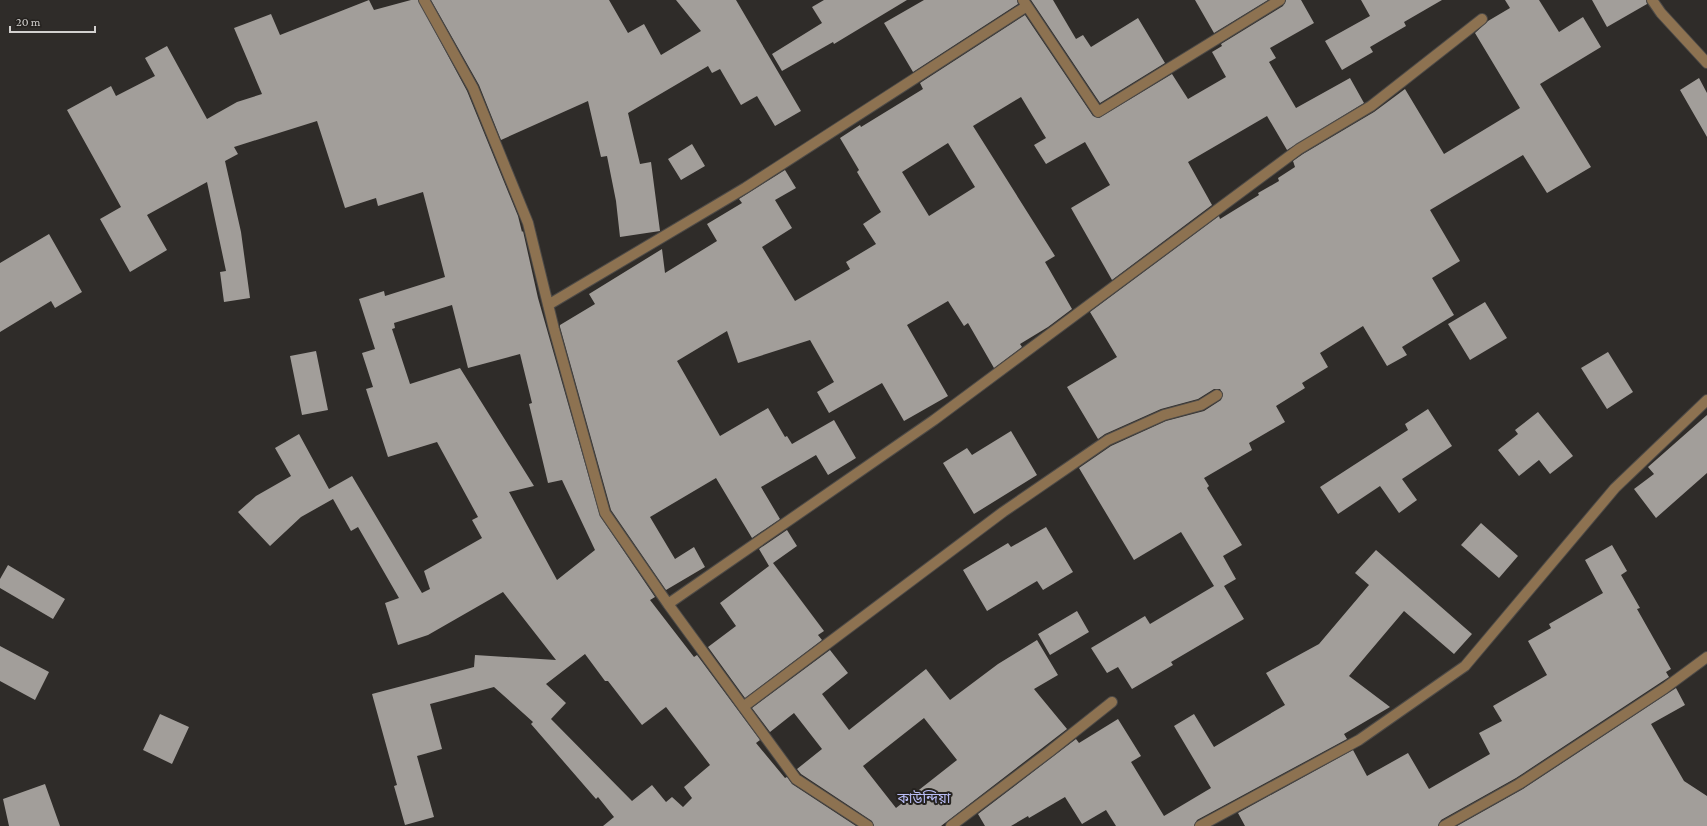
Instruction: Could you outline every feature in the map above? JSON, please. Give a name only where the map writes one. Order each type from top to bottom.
[{"type":"street","points":[[424,0],[473,88],[528,223],[548,305],[605,513],[668,604],[796,779],[868,826]]},
{"type":"street","points":[[548,305],[745,188],[1025,3],[1098,112],[1280,0]]},
{"type":"street","points":[[1652,0],[1661,13],[1707,63]]},
{"type":"street","points":[[668,604],[934,420],[1299,149],[1371,106],[1482,19]]},
{"type":"street","points":[[743,707],[1003,512],[1108,440],[1164,415],[1202,405],[1217,395]]},
{"type":"street","points":[[1200,826],[1359,740],[1464,666],[1615,488],[1707,400]]},
{"type":"street","points":[[1444,826],[1519,784],[1665,688],[1707,657]]},
{"type":"street","points":[[951,826],[1112,702]]},
{"type":"building","points":[[369,0],[374,10],[411,0],[418,0],[467,91],[518,216],[522,232],[523,231],[538,298],[600,516],[655,597],[650,600],[694,657],[697,655],[760,740],[756,743],[785,778],[787,777],[792,784],[856,826],[603,826],[614,817],[598,797],[596,799],[531,724],[533,722],[494,687],[430,704],[442,749],[417,756],[434,817],[405,825],[394,786],[397,785],[372,694],[474,667],[475,655],[556,660],[503,592],[428,635],[398,645],[385,603],[399,598],[358,527],[351,531],[333,499],[301,517],[270,546],[238,512],[256,496],[291,476],[275,448],[299,434],[329,489],[352,476],[422,593],[430,589],[424,571],[482,538],[472,520],[478,517],[437,442],[388,457],[366,389],[373,387],[362,353],[375,349],[359,299],[384,291],[385,296],[445,277],[423,192],[378,206],[376,198],[345,208],[317,121],[234,147],[238,154],[225,161],[241,232],[250,298],[224,302],[220,272],[226,271],[207,182],[147,215],[167,250],[130,272],[100,219],[121,207],[67,110],[111,86],[116,96],[155,76],[145,58],[167,46],[207,119],[237,102],[262,94],[234,28],[271,14],[280,35]],"holes":[[[452,305],[468,368],[520,354],[532,403],[529,404],[548,483],[562,480],[595,550],[557,580],[509,492],[534,486],[460,368],[410,384],[392,329],[395,328],[394,323]],[[585,654],[605,681],[608,681],[642,725],[666,707],[710,765],[684,787],[692,798],[683,807],[672,797],[666,802],[652,785],[632,801],[551,719],[566,703],[546,684]]]},
{"type":"building","points":[[431,0],[609,0],[628,33],[644,24],[661,55],[701,31],[676,0],[736,0],[801,111],[775,126],[757,96],[741,105],[720,69],[712,73],[708,66],[628,113],[640,164],[651,162],[660,231],[620,237],[616,201],[607,156],[601,157],[588,101],[501,140],[479,85]]},
{"type":"building","points":[[824,0],[907,0],[834,44],[833,42],[782,71],[772,54],[822,23],[812,7]]},
{"type":"building","points":[[924,0],[1017,0],[1018,4],[913,72],[884,23]]},
{"type":"building","points":[[1031,0],[1053,0],[1076,39],[1083,35],[1091,47],[1138,18],[1165,63],[1100,103]]},
{"type":"building","points":[[1195,0],[1268,0],[1214,33]]},
{"type":"building","points":[[1286,0],[1301,0],[1314,23],[1270,48],[1276,58],[1269,62],[1296,108],[1350,78],[1364,103],[1287,150],[1267,116],[1188,162],[1212,205],[1112,280],[1071,208],[1110,185],[1085,142],[1046,164],[1034,145],[1046,138],[1021,97],[973,126],[1055,256],[1045,262],[1072,309],[1048,327],[1020,344],[1022,347],[994,368],[968,323],[964,326],[948,301],[907,325],[948,396],[904,421],[882,383],[829,413],[817,392],[834,382],[810,340],[738,363],[727,331],[677,361],[720,436],[768,408],[785,437],[787,436],[792,444],[834,420],[856,458],[828,475],[816,455],[761,487],[780,519],[752,538],[716,478],[650,517],[675,559],[694,547],[705,567],[666,590],[611,510],[560,327],[560,325],[595,304],[589,294],[662,249],[665,273],[717,241],[707,224],[742,203],[739,199],[785,170],[796,188],[775,200],[792,228],[762,247],[795,301],[850,269],[846,262],[876,244],[863,224],[881,212],[857,172],[859,170],[840,138],[860,125],[861,127],[923,89],[920,83],[1025,15],[1093,116],[1099,118],[1172,74],[1188,99],[1226,77],[1212,52],[1222,46],[1221,44],[1283,6]],"holes":[[[948,143],[975,187],[929,216],[902,172]]]},
{"type":"building","points":[[1361,0],[1442,0],[1404,22],[1406,26],[1370,47],[1373,52],[1342,70],[1325,41],[1370,16]]},
{"type":"building","points":[[1505,0],[1539,0],[1559,32],[1583,17],[1601,47],[1540,84],[1591,167],[1547,193],[1523,155],[1430,210],[1460,261],[1432,278],[1454,315],[1402,347],[1407,355],[1387,366],[1363,326],[1320,353],[1328,367],[1302,383],[1305,388],[1276,406],[1285,422],[1249,443],[1252,450],[1204,478],[1209,486],[1207,488],[1242,545],[1223,556],[1236,579],[1224,586],[1244,619],[1171,662],[1173,665],[1132,689],[1118,667],[1107,673],[1091,648],[1145,616],[1150,624],[1214,586],[1181,532],[1134,560],[1079,468],[1111,446],[1166,421],[1204,411],[1221,400],[1223,394],[1220,389],[1214,389],[1198,399],[1161,409],[1105,434],[1098,439],[1067,387],[1117,357],[1090,312],[1219,216],[1220,219],[1259,195],[1258,193],[1279,181],[1278,178],[1295,167],[1293,161],[1374,112],[1405,89],[1444,154],[1520,108],[1475,33],[1488,21],[1510,8]]},
{"type":"building","points":[[1592,0],[1646,0],[1647,4],[1607,27]]},
{"type":"building","points":[[1699,78],[1707,93],[1707,137],[1680,90]]},
{"type":"building","points":[[692,144],[705,166],[681,180],[668,159]]},
{"type":"building","points":[[49,234],[82,292],[55,308],[51,301],[0,332],[0,263]]},
{"type":"building","points":[[1485,302],[1507,338],[1470,360],[1448,324]]},
{"type":"building","points":[[316,351],[328,410],[302,415],[290,356]]},
{"type":"building","points":[[1608,352],[1633,392],[1607,409],[1581,368]]},
{"type":"building","points":[[1428,409],[1452,446],[1402,479],[1417,500],[1399,513],[1380,486],[1338,514],[1320,487],[1408,430],[1405,424]]},
{"type":"building","points":[[1538,412],[1573,456],[1550,474],[1539,460],[1519,476],[1498,450],[1518,434],[1515,430]]},
{"type":"building","points":[[1707,415],[1707,473],[1656,518],[1634,489],[1654,474],[1648,467]]},
{"type":"building","points":[[1011,431],[1037,475],[974,514],[943,463],[967,448],[972,455]]},
{"type":"building","points":[[1481,523],[1518,556],[1499,578],[1461,545]]},
{"type":"building","points":[[1046,527],[1073,572],[1043,590],[1037,581],[987,611],[963,570],[1008,543],[1011,547]]},
{"type":"building","points":[[787,530],[797,546],[773,563],[824,631],[818,635],[822,640],[745,698],[708,647],[736,626],[720,603],[769,566],[759,549]]},
{"type":"building","points":[[1612,545],[1627,571],[1621,575],[1640,608],[1637,609],[1671,669],[1666,672],[1669,677],[1516,778],[1441,820],[1438,826],[1245,826],[1238,813],[1353,750],[1367,776],[1408,753],[1429,789],[1490,754],[1479,733],[1502,721],[1493,706],[1547,675],[1528,641],[1551,628],[1549,624],[1603,593],[1585,560]]},
{"type":"building","points":[[1376,550],[1472,634],[1454,654],[1404,611],[1349,676],[1390,707],[1344,734],[1347,739],[1197,820],[1194,826],[1116,826],[1106,810],[1082,824],[1065,797],[1029,818],[1028,816],[1011,826],[985,826],[978,814],[1076,739],[1079,743],[1118,719],[1141,756],[1131,762],[1164,816],[1211,788],[1174,726],[1194,714],[1214,747],[1285,705],[1266,673],[1319,644],[1369,585],[1355,573]]},
{"type":"building","points":[[8,565],[65,599],[53,619],[0,588],[0,579]]},
{"type":"building","points":[[1077,611],[1089,632],[1050,655],[1038,634]]},
{"type":"building","points":[[1037,640],[1058,675],[1034,689],[1067,729],[941,826],[874,826],[872,821],[801,774],[797,769],[822,749],[794,713],[770,732],[752,708],[830,650],[848,673],[822,694],[849,730],[926,669],[950,700],[998,664]],"holes":[[[924,718],[957,760],[896,808],[863,766]]]},
{"type":"building","points":[[0,646],[49,672],[35,700],[0,681]]},
{"type":"building","points":[[1676,688],[1685,705],[1651,724],[1684,781],[1707,796],[1707,826],[1457,826],[1523,789]]},
{"type":"building","points":[[160,714],[189,727],[172,764],[143,750]]},
{"type":"building","points":[[45,784],[60,826],[9,826],[3,799]]},
{"type":"district","name":"কাউন্দিয়া","points":[[924,798]]}]
